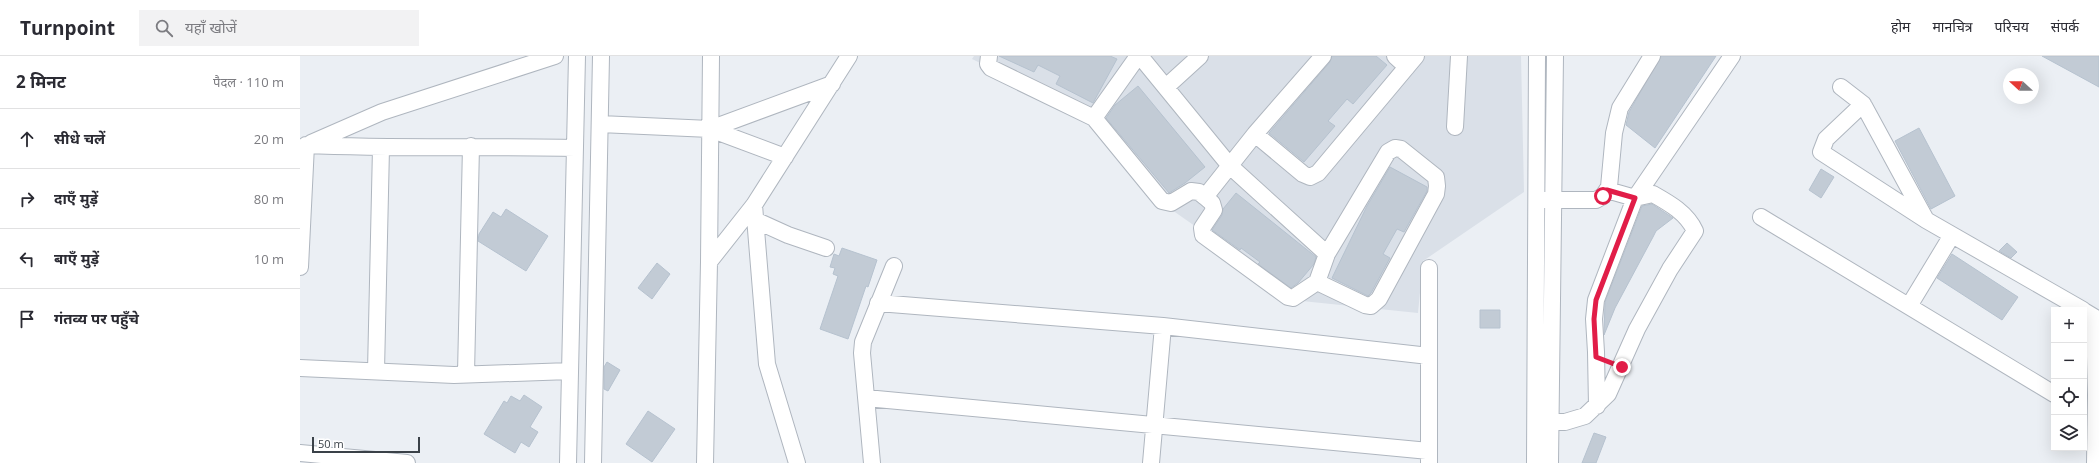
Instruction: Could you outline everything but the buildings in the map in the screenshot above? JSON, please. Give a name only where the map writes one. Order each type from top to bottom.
[{"type":"street","points":[[306,145],[382,112],[555,56]]},
{"type":"street","points":[[568,463],[577,56]]},
{"type":"street","points":[[593,463],[601,56]]},
{"type":"street","points":[[705,463],[711,56]]},
{"type":"street","points":[[709,262],[754,213],[785,157],[849,56]]},
{"type":"street","points":[[989,56],[988,64],[991,68],[1094,118],[1162,201],[1171,203],[1191,191],[1199,192],[1212,203],[1214,210],[1202,228],[1203,235],[1288,296],[1293,298],[1317,282],[1327,254],[1388,152],[1395,148],[1401,149],[1436,177],[1436,194],[1379,299],[1371,306],[1365,305],[1317,282]]},
{"type":"street","points":[[1094,118],[1139,56],[1230,166],[1327,254]]},
{"type":"street","points":[[1166,87],[1200,56]]},
{"type":"street","points":[[1205,197],[1255,134],[1322,56]]},
{"type":"street","points":[[1255,134],[1303,174],[1310,177],[1323,170],[1412,61],[1395,56]]},
{"type":"street","points":[[1455,128],[1459,56]]},
{"type":"street","points":[[1534,463],[1537,56]]},
{"type":"street","points":[[1550,463],[1555,56]]},
{"type":"street","points":[[1536,200],[1596,200],[1603,196],[1607,190],[1611,172],[1614,133],[1620,108],[1652,56]]},
{"type":"street","points":[[1597,406],[1594,319],[1596,300],[1635,198],[1732,56]]},
{"type":"street","points":[[710,129],[832,84]]},
{"type":"street","points":[[1841,87],[1863,104],[1926,220]]},
{"type":"street","points":[[1863,104],[1826,139],[1821,152],[1926,220],[2090,314],[2098,395],[2093,418],[2095,463]]},
{"type":"street","points":[[600,124],[710,129],[785,157]]},
{"type":"street","points":[[306,145],[381,148],[471,146],[575,148]]},
{"type":"street","points":[[300,267],[306,145]]},
{"type":"street","points":[[466,374],[471,146]]},
{"type":"street","points":[[376,371],[381,148]]},
{"type":"street","points":[[1535,422],[1565,422],[1585,416],[1608,394],[1622,367],[1637,329],[1670,269],[1695,231],[1693,226],[1674,206],[1653,194],[1635,198],[1607,190]]},
{"type":"street","points":[[754,213],[788,235],[826,248]]},
{"type":"street","points":[[754,213],[767,364],[797,463]]},
{"type":"street","points":[[1761,217],[2051,392]]},
{"type":"street","points":[[1909,306],[1952,234]]},
{"type":"street","points":[[872,463],[863,342],[894,266]]},
{"type":"street","points":[[866,398],[1153,425],[1430,457],[1429,268]]},
{"type":"street","points":[[878,303],[1163,326],[1429,356]]},
{"type":"street","points":[[1150,463],[1163,326]]},
{"type":"street","points":[[1596,357],[1622,367]]},
{"type":"street","points":[[300,368],[466,374],[570,371]]},
{"type":"street","points":[[300,453],[407,463]]},
{"type":"shaded area","points":[[974,56],[1521,56],[1524,192],[1423,261],[1418,313],[1302,301],[1172,210],[1092,118],[972,59]]},
{"type":"route","points":[[1603,196],[1607,190],[1635,198],[1596,300],[1594,319],[1596,357],[1622,367]]}]
